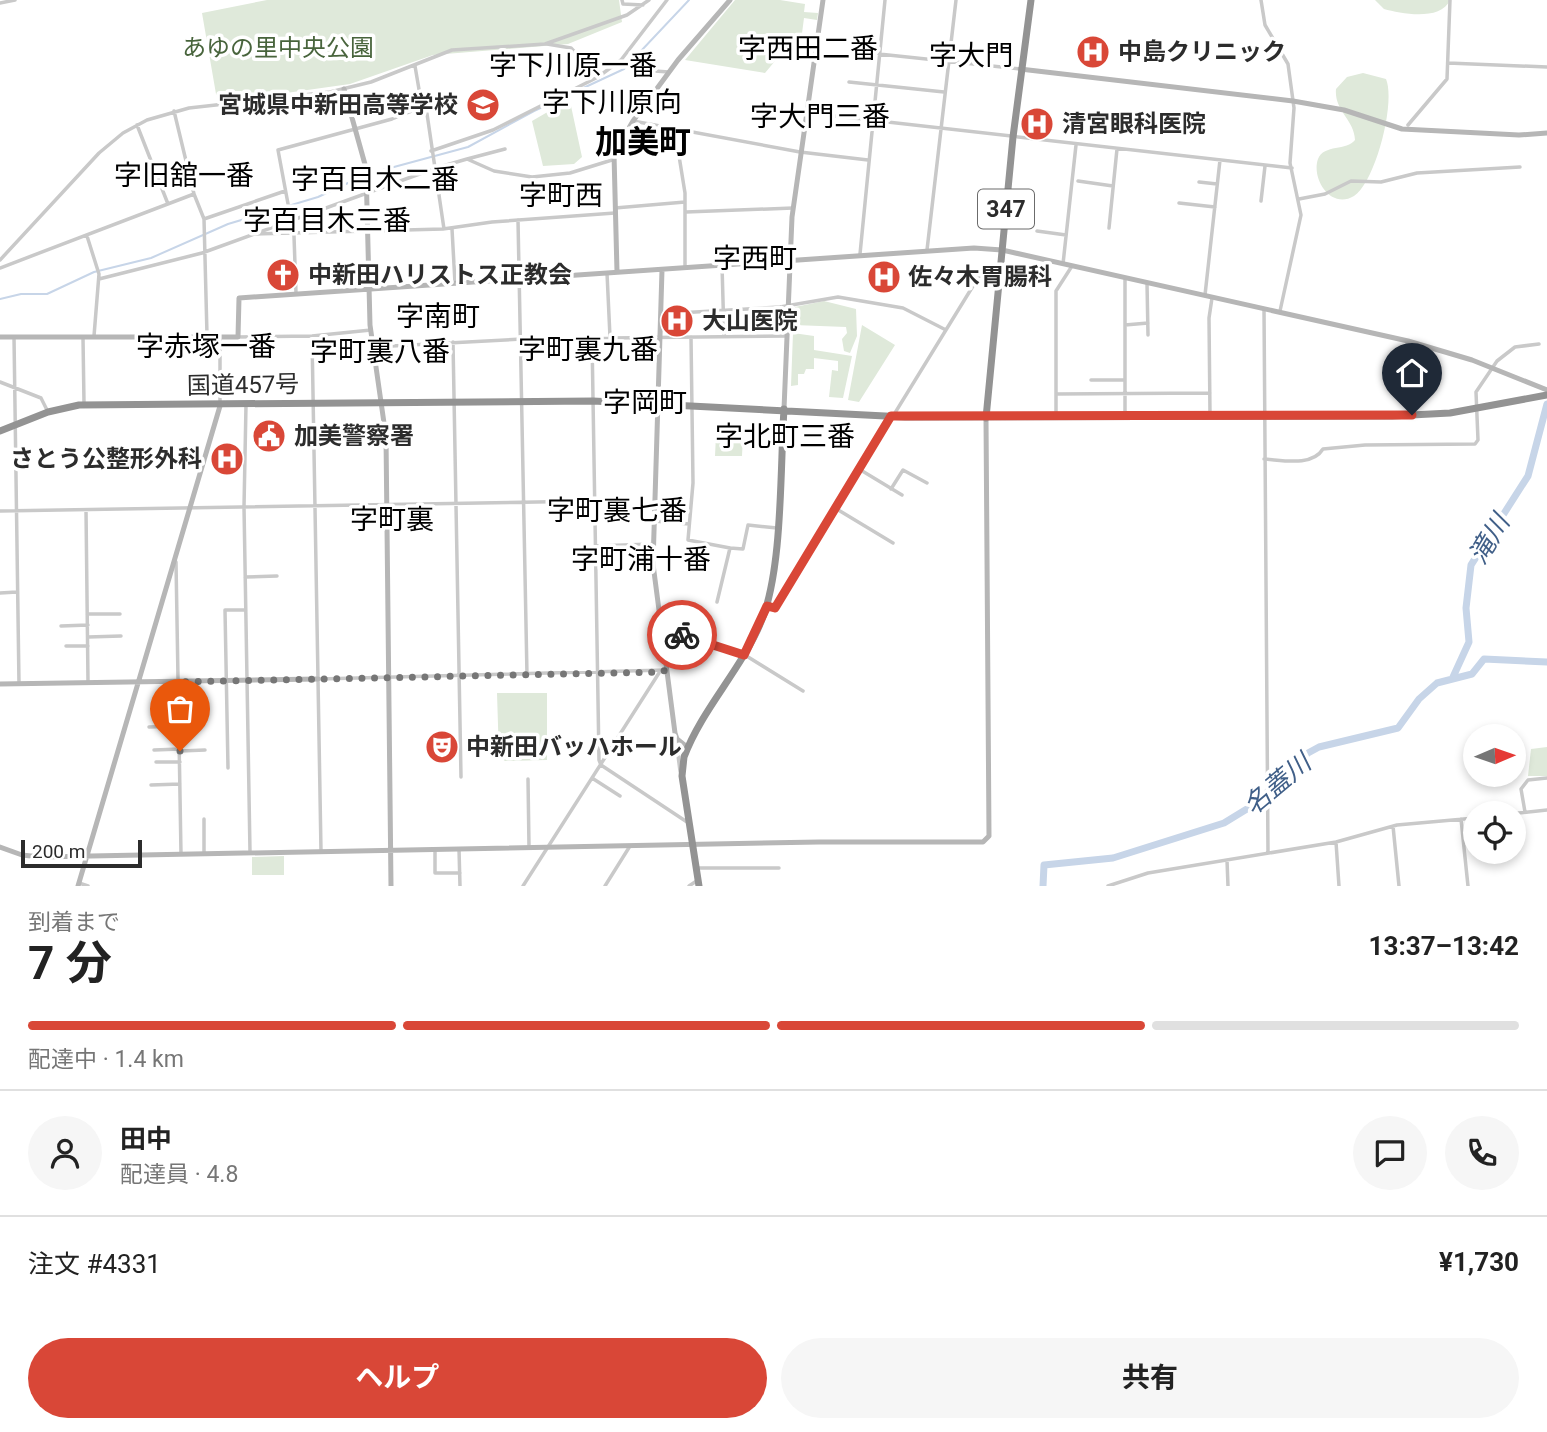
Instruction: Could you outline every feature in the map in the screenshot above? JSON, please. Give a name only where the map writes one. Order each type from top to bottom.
[{"type":"highway","name":"347","points":[[986,418],[1020,69],[1031,0]]},
{"type":"highway","points":[[986,418],[1392,416],[1450,413],[1547,395]]},
{"type":"highway","name":"国道457号","points":[[0,431],[48,412],[84,405],[246,405],[383,401],[593,401],[891,416],[986,418]]},
{"type":"highway","points":[[698,883],[682,776],[687,747],[744,655],[767,606],[776,528],[784,409]]},
{"type":"street","points":[[0,3],[15,0]]},
{"type":"street","points":[[622,0],[623,4],[643,5]]},
{"type":"street","points":[[545,44],[616,19],[649,0]]},
{"type":"street","points":[[432,154],[493,130],[625,63],[667,0]]},
{"type":"street","points":[[617,272],[612,160],[633,121],[669,72],[730,0]]},
{"type":"street","points":[[784,409],[793,208],[823,0]]},
{"type":"street","points":[[860,254],[885,0]]},
{"type":"street","points":[[927,250],[956,0]]},
{"type":"street","points":[[1261,0],[1265,25],[1286,58],[1293,101],[1292,168],[1299,199],[1299,229],[1280,313]]},
{"type":"street","points":[[1408,125],[1447,79],[1450,0]]},
{"type":"street","points":[[0,260],[99,153],[136,125],[174,111],[279,100],[344,89],[462,48],[545,44],[571,48],[598,77]]},
{"type":"street","points":[[879,54],[1293,101],[1344,110],[1402,129],[1519,135],[1547,133]]},
{"type":"street","points":[[625,63],[669,72]]},
{"type":"street","points":[[1448,63],[1547,67]]},
{"type":"street","points":[[415,66],[422,107]]},
{"type":"street","points":[[849,82],[944,92]]},
{"type":"street","points":[[344,89],[366,168],[371,330],[383,401],[390,677],[391,886]]},
{"type":"street","points":[[296,295],[294,233],[278,150],[426,107],[444,229]]},
{"type":"street","points":[[174,111],[194,194],[204,219],[207,335]]},
{"type":"street","points":[[806,112],[939,130],[1292,168]]},
{"type":"street","points":[[633,121],[800,152],[868,160]]},
{"type":"street","points":[[136,125],[168,204]]},
{"type":"street","points":[[675,130],[685,202],[685,268]]},
{"type":"street","points":[[1063,264],[1076,145]]},
{"type":"street","points":[[99,279],[206,251],[436,168],[505,149]]},
{"type":"street","points":[[1109,228],[1117,149]]},
{"type":"street","points":[[467,159],[494,171],[532,177],[570,173],[612,160]]},
{"type":"street","points":[[1205,295],[1220,160]]},
{"type":"street","points":[[1261,201],[1265,166]]},
{"type":"street","points":[[1299,199],[1325,194],[1351,181],[1381,182],[1417,173],[1520,167]]},
{"type":"street","points":[[1078,181],[1114,186]]},
{"type":"street","points":[[1199,182],[1217,184]]},
{"type":"street","points":[[204,219],[285,191]]},
{"type":"street","points":[[0,268],[194,194]]},
{"type":"street","points":[[251,234],[444,229],[685,202]]},
{"type":"street","points":[[1178,203],[1214,207]]},
{"type":"street","points":[[685,212],[793,208]]},
{"type":"street","points":[[518,220],[527,675]]},
{"type":"street","points":[[452,228],[455,283]]},
{"type":"street","points":[[1037,231],[1066,235]]},
{"type":"street","points":[[87,236],[99,279],[94,336]]},
{"type":"street","points":[[238,337],[239,298],[860,254],[927,250],[1002,250],[1408,341],[1491,368],[1547,390]]},
{"type":"street","points":[[722,265],[724,336]]},
{"type":"street","points":[[1056,418],[1056,292],[1072,266]]},
{"type":"street","points":[[662,270],[653,544],[663,671],[682,776]]},
{"type":"street","points":[[607,273],[610,337]]},
{"type":"street","points":[[767,606],[775,608],[981,273],[999,279]]},
{"type":"street","points":[[1125,278],[1125,418]]},
{"type":"street","points":[[1147,283],[1148,335]]},
{"type":"street","points":[[660,314],[698,314],[788,306],[829,297],[903,308],[946,330]]},
{"type":"street","points":[[1210,417],[1209,317],[1212,298]]},
{"type":"street","points":[[1264,309],[1268,853]]},
{"type":"street","points":[[1125,325],[1148,323]]},
{"type":"street","points":[[0,337],[312,336],[371,330]]},
{"type":"street","points":[[88,886],[79,885],[220,405],[220,335]]},
{"type":"street","points":[[83,336],[84,405]]},
{"type":"street","points":[[312,336],[321,851]]},
{"type":"street","points":[[373,346],[522,339],[787,336]]},
{"type":"street","points":[[14,337],[19,684]]},
{"type":"street","points":[[691,337],[693,483],[688,540],[743,549],[748,525],[776,528]]},
{"type":"street","points":[[592,338],[601,765]]},
{"type":"street","points":[[453,342],[461,777]]},
{"type":"street","points":[[1264,459],[1310,460],[1320,456],[1324,449],[1365,445],[1475,444],[1478,408],[1476,392],[1491,368],[1515,347],[1539,344]]},
{"type":"street","points":[[1091,380],[1125,380]]},
{"type":"street","points":[[0,382],[41,398],[48,412]]},
{"type":"street","points":[[1056,394],[1210,393]]},
{"type":"street","points":[[246,405],[244,507],[250,852]]},
{"type":"street","points":[[0,847],[30,856],[986,841],[986,418]]},
{"type":"street","points":[[859,469],[902,495]]},
{"type":"street","points":[[891,489],[903,470],[927,484]]},
{"type":"street","points":[[0,511],[456,503],[524,505],[594,501]]},
{"type":"street","points":[[835,508],[893,544]]},
{"type":"street","points":[[86,509],[88,683]]},
{"type":"street","points":[[654,521],[689,524]]},
{"type":"street","points":[[595,545],[653,544]]},
{"type":"street","points":[[717,603],[730,548]]},
{"type":"street","points":[[176,561],[181,853]]},
{"type":"street","points":[[245,577],[278,576]]},
{"type":"street","points":[[0,593],[18,592]]},
{"type":"street","points":[[228,768],[225,610],[246,610]]},
{"type":"street","points":[[88,614],[120,614]]},
{"type":"street","points":[[61,626],[88,625]]},
{"type":"street","points":[[661,628],[744,655],[803,691]]},
{"type":"street","points":[[88,637],[121,636]]},
{"type":"street","points":[[66,646],[88,646]]},
{"type":"street","points":[[0,684],[663,671]]},
{"type":"street","points":[[523,886],[663,671]]},
{"type":"street","points":[[156,705],[179,705]]},
{"type":"street","points":[[149,727],[179,726]]},
{"type":"street","points":[[675,733],[677,739],[687,747]]},
{"type":"street","points":[[154,750],[205,750]]},
{"type":"street","points":[[156,762],[180,762]]},
{"type":"street","points":[[601,765],[688,822]]},
{"type":"street","points":[[592,778],[620,796]]},
{"type":"street","points":[[1523,801],[1521,789],[1528,780],[1547,778]]},
{"type":"street","points":[[528,779],[529,847]]},
{"type":"street","points":[[151,785],[180,784]]},
{"type":"street","points":[[1526,812],[1547,810]]},
{"type":"street","points":[[204,819],[204,853]]},
{"type":"street","points":[[1108,886],[1148,873],[1336,842],[1393,825],[1461,819],[1468,886]]},
{"type":"street","points":[[1393,825],[1399,886]]},
{"type":"street","points":[[1336,842],[1339,886]]},
{"type":"street","points":[[605,886],[631,845]]},
{"type":"street","points":[[435,849],[435,873],[460,873]]},
{"type":"street","points":[[459,849],[460,886]]},
{"type":"street","points":[[1227,860],[1228,886]]},
{"type":"street","points":[[696,869],[779,867]]},
{"type":"street","points":[[689,886],[698,883]]},
{"type":"green space","name":"あゆの里中央公園","points":[[267,0],[619,0],[622,22],[568,44],[433,55],[350,84],[223,102],[216,94],[202,13]]},
{"type":"green space","points":[[735,0],[780,0],[805,4],[804,12],[818,13],[817,20],[804,18],[800,49],[785,49],[765,73],[685,60]]},
{"type":"green space","points":[[1375,0],[1450,0],[1438,11],[1420,14],[1384,9]]},
{"type":"green space","points":[[1363,73],[1386,79],[1386,123],[1376,160],[1362,188],[1354,196],[1338,199],[1331,196],[1320,183],[1317,175],[1318,159],[1325,151],[1347,146],[1355,140],[1351,126],[1338,103],[1336,89],[1347,77]]},
{"type":"green space","points":[[571,106],[582,157],[574,164],[543,166],[532,121],[551,110]]},
{"type":"green space","points":[[824,301],[856,309],[857,336],[850,353],[844,351],[842,339],[847,333],[846,327],[794,325],[795,307]]},
{"type":"green space","points":[[862,325],[895,345],[859,402],[848,400]]},
{"type":"green space","points":[[793,333],[814,336],[814,350],[852,356],[843,398],[829,397],[832,370],[838,371],[838,361],[814,358],[814,369],[806,369],[804,374],[798,374],[798,385],[791,386]]},
{"type":"green space","points":[[716,435],[743,435],[742,456],[715,456]]},
{"type":"green space","points":[[497,693],[547,693],[547,760],[505,761],[499,757]]},
{"type":"green space","points":[[1547,747],[1547,776],[1528,776],[1531,749]]},
{"type":"green space","points":[[284,856],[284,875],[252,875],[252,857]]},
{"type":"waterway","points":[[368,174],[468,147],[534,111],[624,69],[689,0]]},
{"type":"waterway","points":[[0,299],[21,294],[47,294],[94,272],[151,258],[228,224],[318,197],[363,176]]},
{"type":"waterway","name":"滝川","points":[[1453,677],[1469,642],[1466,608],[1471,565],[1528,476],[1547,404]]},
{"type":"waterway","name":"名蓋川","points":[[1043,886],[1044,865],[1113,858],[1224,823],[1255,804],[1308,753],[1319,747],[1398,728],[1419,699],[1437,683],[1472,674],[1484,659],[1547,662]]},
{"type":"way so far","points":[[180,751],[179,682],[660,672],[667,670],[661,628],[682,635]]},
{"type":"place","name":"中島クリニック","points":[[1093,52]]},
{"type":"place","name":"宮城県中新田高等学校","points":[[483,105]]},
{"type":"place","name":"清宮眼科医院","points":[[1037,124]]},
{"type":"place","name":"中新田ハリストス正教会","points":[[283,275]]},
{"type":"place","name":"佐々木胃腸科","points":[[884,277]]},
{"type":"place","name":"大山医院","points":[[677,321]]},
{"type":"place","name":"加美警察署","points":[[269,436]]},
{"type":"place","name":"さとう公整形外科","points":[[227,459]]},
{"type":"place","name":"中新田バッハホール","points":[[442,747]]},
{"type":"district","name":"字西田二番","points":[[808,48]]},
{"type":"district","name":"字大門","points":[[971,55]]},
{"type":"district","name":"字下川原一番","points":[[573,65]]},
{"type":"district","name":"字下川原向","points":[[612,102]]},
{"type":"district","name":"字大門三番","points":[[820,116]]},
{"type":"district","name":"加美町","points":[[643,142]]},
{"type":"district","name":"字旧舘一番","points":[[184,175]]},
{"type":"district","name":"字百目木二番","points":[[375,179]]},
{"type":"district","name":"字町西","points":[[561,195]]},
{"type":"district","name":"字百目木三番","points":[[327,220]]},
{"type":"district","name":"字西町","points":[[755,258]]},
{"type":"district","name":"字南町","points":[[438,316]]},
{"type":"district","name":"字赤塚一番","points":[[206,346]]},
{"type":"district","name":"字町裏九番","points":[[588,349]]},
{"type":"district","name":"字町裏八番","points":[[380,351]]},
{"type":"district","name":"字岡町","points":[[645,402]]},
{"type":"district","name":"字北町三番","points":[[785,436]]},
{"type":"district","name":"字町裏七番","points":[[617,510]]},
{"type":"district","name":"字町裏","points":[[392,519]]},
{"type":"district","name":"字町浦十番","points":[[641,559]]},
{"type":"route","points":[[682,635],[744,655],[767,606],[775,608],[891,416],[1040,418],[1412,415]]}]
